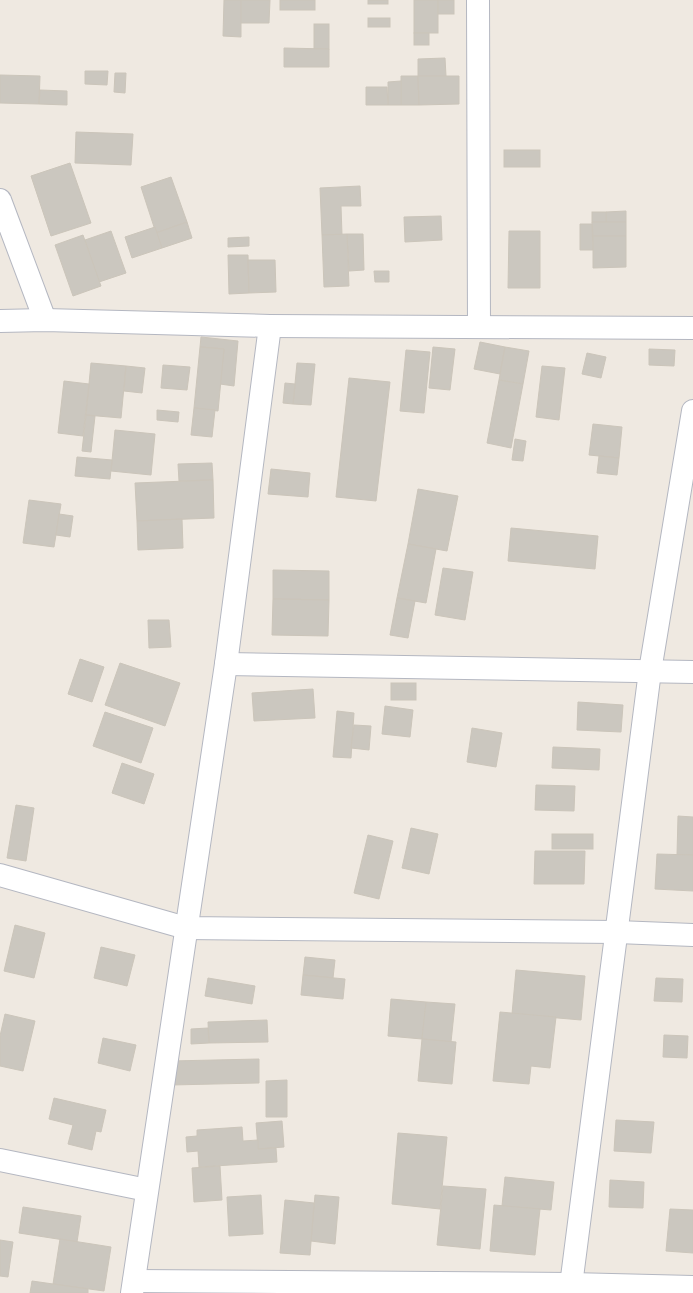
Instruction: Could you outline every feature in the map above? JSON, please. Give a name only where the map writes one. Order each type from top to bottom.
[{"type":"street","points":[[478,0],[479,327]]},
{"type":"street","points":[[0,200],[45,320]]},
{"type":"street","points":[[0,321],[45,320],[270,326],[693,328]]},
{"type":"street","points":[[270,326],[226,664],[133,1287],[570,1289],[693,1287]]},
{"type":"street","points":[[570,1289],[650,671],[693,411]]},
{"type":"street","points":[[226,664],[693,672]]},
{"type":"street","points":[[0,875],[186,928],[617,932],[693,935]]},
{"type":"street","points":[[0,1160],[147,1190]]},
{"type":"building","points":[[224,0],[241,0],[241,37],[223,36]]},
{"type":"building","points":[[241,0],[270,0],[269,23],[241,23]]},
{"type":"building","points":[[280,0],[315,0],[315,10],[280,10]]},
{"type":"building","points":[[368,0],[388,0],[388,4],[368,4]]},
{"type":"building","points":[[414,0],[438,0],[438,33],[414,33]]},
{"type":"building","points":[[438,0],[454,0],[454,14],[438,14]]},
{"type":"building","points":[[368,18],[390,18],[390,27],[368,27]]},
{"type":"building","points":[[314,24],[329,24],[329,49],[314,49]]},
{"type":"building","points":[[414,33],[429,33],[429,45],[414,45]]},
{"type":"building","points":[[284,48],[329,49],[329,67],[284,67]]},
{"type":"building","points":[[445,58],[446,76],[418,76],[418,59]]},
{"type":"building","points":[[85,71],[108,71],[107,85],[85,84]]},
{"type":"building","points":[[115,73],[126,73],[125,93],[114,92]]},
{"type":"building","points":[[0,75],[40,76],[39,104],[0,103]]},
{"type":"building","points":[[401,76],[418,76],[419,105],[401,105]]},
{"type":"building","points":[[418,76],[459,76],[459,104],[419,105]]},
{"type":"building","points":[[401,81],[401,105],[388,105],[388,82]]},
{"type":"building","points":[[366,87],[387,87],[388,105],[366,105]]},
{"type":"building","points":[[40,90],[67,91],[67,105],[39,104]]},
{"type":"building","points":[[76,132],[133,134],[131,165],[75,163]]},
{"type":"building","points":[[504,150],[540,150],[540,167],[504,167]]},
{"type":"building","points":[[70,163],[91,223],[51,236],[31,176]]},
{"type":"building","points":[[171,177],[187,222],[156,233],[141,187]]},
{"type":"building","points":[[360,186],[361,206],[341,206],[342,235],[322,235],[320,188]]},
{"type":"building","points":[[626,211],[626,222],[606,222],[606,212]]},
{"type":"building","points":[[592,212],[606,212],[606,222],[592,222]]},
{"type":"building","points":[[441,216],[442,240],[405,242],[404,217]]},
{"type":"building","points":[[187,222],[192,238],[162,248],[156,233]]},
{"type":"building","points":[[592,222],[626,222],[626,236],[593,236]]},
{"type":"building","points":[[580,224],[592,224],[593,250],[580,250]]},
{"type":"building","points":[[155,227],[162,248],[132,258],[125,237]]},
{"type":"building","points":[[111,231],[126,273],[99,282],[85,240]]},
{"type":"building","points":[[509,231],[540,231],[540,288],[508,288]]},
{"type":"building","points":[[347,234],[363,234],[364,270],[349,271]]},
{"type":"building","points":[[347,234],[349,286],[324,287],[322,235]]},
{"type":"building","points":[[83,235],[101,286],[73,296],[55,245]]},
{"type":"building","points":[[593,236],[626,236],[626,267],[593,268]]},
{"type":"building","points":[[249,237],[249,246],[228,247],[228,238]]},
{"type":"building","points":[[228,255],[248,255],[249,293],[229,294]]},
{"type":"building","points":[[248,260],[275,260],[276,292],[249,293]]},
{"type":"building","points":[[374,271],[389,271],[389,282],[375,282]]},
{"type":"building","points":[[201,337],[238,341],[234,386],[220,384],[224,349],[200,347]]},
{"type":"building","points":[[480,342],[505,347],[500,374],[474,369]]},
{"type":"building","points":[[200,347],[224,349],[218,411],[194,408]]},
{"type":"building","points":[[433,347],[455,349],[450,390],[429,388]]},
{"type":"building","points":[[505,347],[529,351],[523,384],[499,380]]},
{"type":"building","points":[[649,349],[675,350],[674,366],[649,365]]},
{"type":"building","points":[[406,350],[430,352],[424,413],[400,411]]},
{"type":"building","points":[[587,353],[606,357],[601,378],[582,374]]},
{"type":"building","points":[[91,363],[126,366],[121,418],[86,415]]},
{"type":"building","points":[[297,363],[315,364],[311,405],[293,404]]},
{"type":"building","points":[[163,365],[190,367],[187,390],[161,388]]},
{"type":"building","points":[[126,366],[145,368],[142,393],[124,391]]},
{"type":"building","points":[[542,366],[565,368],[559,420],[536,417]]},
{"type":"building","points":[[349,378],[390,382],[376,501],[336,497]]},
{"type":"building","points":[[499,380],[523,384],[511,448],[487,443]]},
{"type":"building","points":[[64,381],[89,384],[83,436],[58,433]]},
{"type":"building","points":[[285,383],[295,384],[293,404],[283,403]]},
{"type":"building","points":[[194,408],[215,410],[212,437],[191,435]]},
{"type":"building","points":[[157,410],[179,412],[178,422],[157,420]]},
{"type":"building","points":[[86,415],[95,416],[91,452],[82,451]]},
{"type":"building","points":[[593,424],[622,427],[619,458],[589,455]]},
{"type":"building","points":[[115,430],[155,434],[151,475],[111,471]]},
{"type":"building","points":[[515,439],[526,441],[523,461],[512,460]]},
{"type":"building","points":[[599,456],[619,458],[617,475],[597,473]]},
{"type":"building","points":[[77,457],[112,460],[110,479],[75,476]]},
{"type":"building","points":[[212,463],[213,480],[179,481],[178,464]]},
{"type":"building","points":[[271,469],[310,473],[308,497],[268,494]]},
{"type":"building","points":[[213,480],[214,518],[137,521],[135,483]]},
{"type":"building","points":[[418,489],[458,496],[447,551],[408,544]]},
{"type":"building","points":[[29,500],[61,504],[54,547],[23,543]]},
{"type":"building","points":[[59,514],[73,516],[70,537],[56,535]]},
{"type":"building","points":[[182,519],[183,548],[138,550],[137,521]]},
{"type":"building","points":[[511,528],[598,536],[595,569],[508,561]]},
{"type":"building","points":[[408,544],[436,549],[426,603],[397,598]]},
{"type":"building","points":[[443,568],[473,572],[465,620],[435,615]]},
{"type":"building","points":[[273,570],[329,571],[329,600],[273,599]]},
{"type":"building","points":[[397,598],[415,601],[408,638],[390,635]]},
{"type":"building","points":[[273,599],[329,600],[328,636],[272,635]]},
{"type":"building","points":[[148,620],[169,620],[171,647],[149,648]]},
{"type":"building","points":[[80,659],[104,667],[92,702],[68,694]]},
{"type":"building","points":[[120,663],[180,683],[165,726],[105,705]]},
{"type":"building","points":[[391,683],[416,683],[416,700],[391,700]]},
{"type":"building","points":[[313,689],[315,718],[254,721],[252,693]]},
{"type":"building","points":[[578,702],[623,705],[621,732],[577,730]]},
{"type":"building","points":[[385,706],[413,710],[410,737],[382,734]]},
{"type":"building","points":[[337,711],[354,713],[351,758],[333,757]]},
{"type":"building","points":[[105,712],[153,728],[141,763],[93,746]]},
{"type":"building","points":[[354,725],[371,726],[369,750],[351,748]]},
{"type":"building","points":[[472,728],[502,733],[496,767],[467,762]]},
{"type":"building","points":[[553,747],[600,749],[599,770],[552,768]]},
{"type":"building","points":[[122,763],[154,774],[144,804],[112,793]]},
{"type":"building","points":[[536,785],[575,786],[574,811],[535,810]]},
{"type":"building","points":[[16,805],[34,808],[26,861],[7,858]]},
{"type":"building","points":[[678,816],[693,817],[693,855],[677,855]]},
{"type":"building","points":[[411,828],[438,834],[429,874],[402,868]]},
{"type":"building","points":[[552,834],[593,834],[593,849],[552,849]]},
{"type":"building","points":[[368,835],[393,841],[379,899],[354,893]]},
{"type":"building","points":[[535,851],[585,851],[584,884],[534,884]]},
{"type":"building","points":[[657,854],[693,855],[693,891],[655,889]]},
{"type":"building","points":[[15,925],[45,933],[34,978],[4,971]]},
{"type":"building","points":[[101,947],[135,955],[127,986],[94,978]]},
{"type":"building","points":[[305,957],[335,960],[333,978],[303,975]]},
{"type":"building","points":[[516,970],[585,976],[581,1020],[512,1014]]},
{"type":"building","points":[[303,975],[345,979],[343,999],[301,995]]},
{"type":"building","points":[[208,978],[255,986],[252,1004],[205,996]]},
{"type":"building","points":[[656,978],[683,979],[682,1002],[654,1001]]},
{"type":"building","points":[[391,999],[426,1002],[422,1039],[388,1036]]},
{"type":"building","points":[[426,1002],[455,1004],[451,1042],[422,1039]]},
{"type":"building","points":[[500,1012],[556,1017],[550,1068],[531,1066],[529,1084],[493,1081]]},
{"type":"building","points":[[5,1014],[35,1021],[23,1071],[0,1066],[0,1036]]},
{"type":"building","points":[[267,1020],[268,1042],[209,1043],[208,1022]]},
{"type":"building","points":[[208,1028],[209,1043],[191,1044],[191,1029]]},
{"type":"building","points":[[664,1035],[688,1036],[687,1058],[663,1057]]},
{"type":"building","points":[[103,1038],[136,1045],[130,1071],[98,1063]]},
{"type":"building","points":[[422,1039],[456,1042],[452,1084],[418,1081]]},
{"type":"building","points":[[259,1059],[259,1083],[171,1085],[171,1061]]},
{"type":"building","points":[[287,1080],[287,1117],[266,1117],[266,1081]]},
{"type":"building","points":[[54,1098],[106,1110],[101,1132],[96,1131],[92,1150],[68,1144],[73,1125],[49,1119]]},
{"type":"building","points":[[616,1120],[654,1122],[651,1153],[614,1151]]},
{"type":"building","points":[[282,1121],[284,1147],[258,1149],[256,1123]]},
{"type":"building","points":[[242,1127],[243,1141],[258,1140],[258,1149],[276,1148],[277,1162],[199,1167],[198,1151],[187,1152],[186,1137],[197,1136],[197,1130]]},
{"type":"building","points":[[398,1133],[447,1137],[440,1209],[392,1204]]},
{"type":"building","points":[[220,1166],[222,1200],[194,1202],[192,1168]]},
{"type":"building","points":[[505,1177],[554,1182],[551,1210],[502,1206]]},
{"type":"building","points":[[610,1180],[644,1182],[643,1208],[609,1207]]},
{"type":"building","points":[[443,1186],[486,1189],[480,1249],[437,1245]]},
{"type":"building","points":[[261,1195],[263,1234],[229,1236],[227,1197]]},
{"type":"building","points":[[315,1195],[339,1197],[335,1244],[311,1241]]},
{"type":"building","points":[[285,1200],[314,1203],[310,1255],[280,1253]]},
{"type":"building","points":[[494,1205],[540,1209],[535,1255],[490,1251]]},
{"type":"building","points":[[23,1207],[81,1216],[77,1242],[19,1233]]},
{"type":"building","points":[[670,1209],[693,1210],[693,1253],[666,1251]]},
{"type":"building","points":[[60,1239],[111,1247],[104,1291],[53,1284]]},
{"type":"building","points":[[0,1240],[13,1242],[8,1277],[0,1276]]},
{"type":"building","points":[[32,1281],[88,1289],[88,1293],[30,1293]]}]
